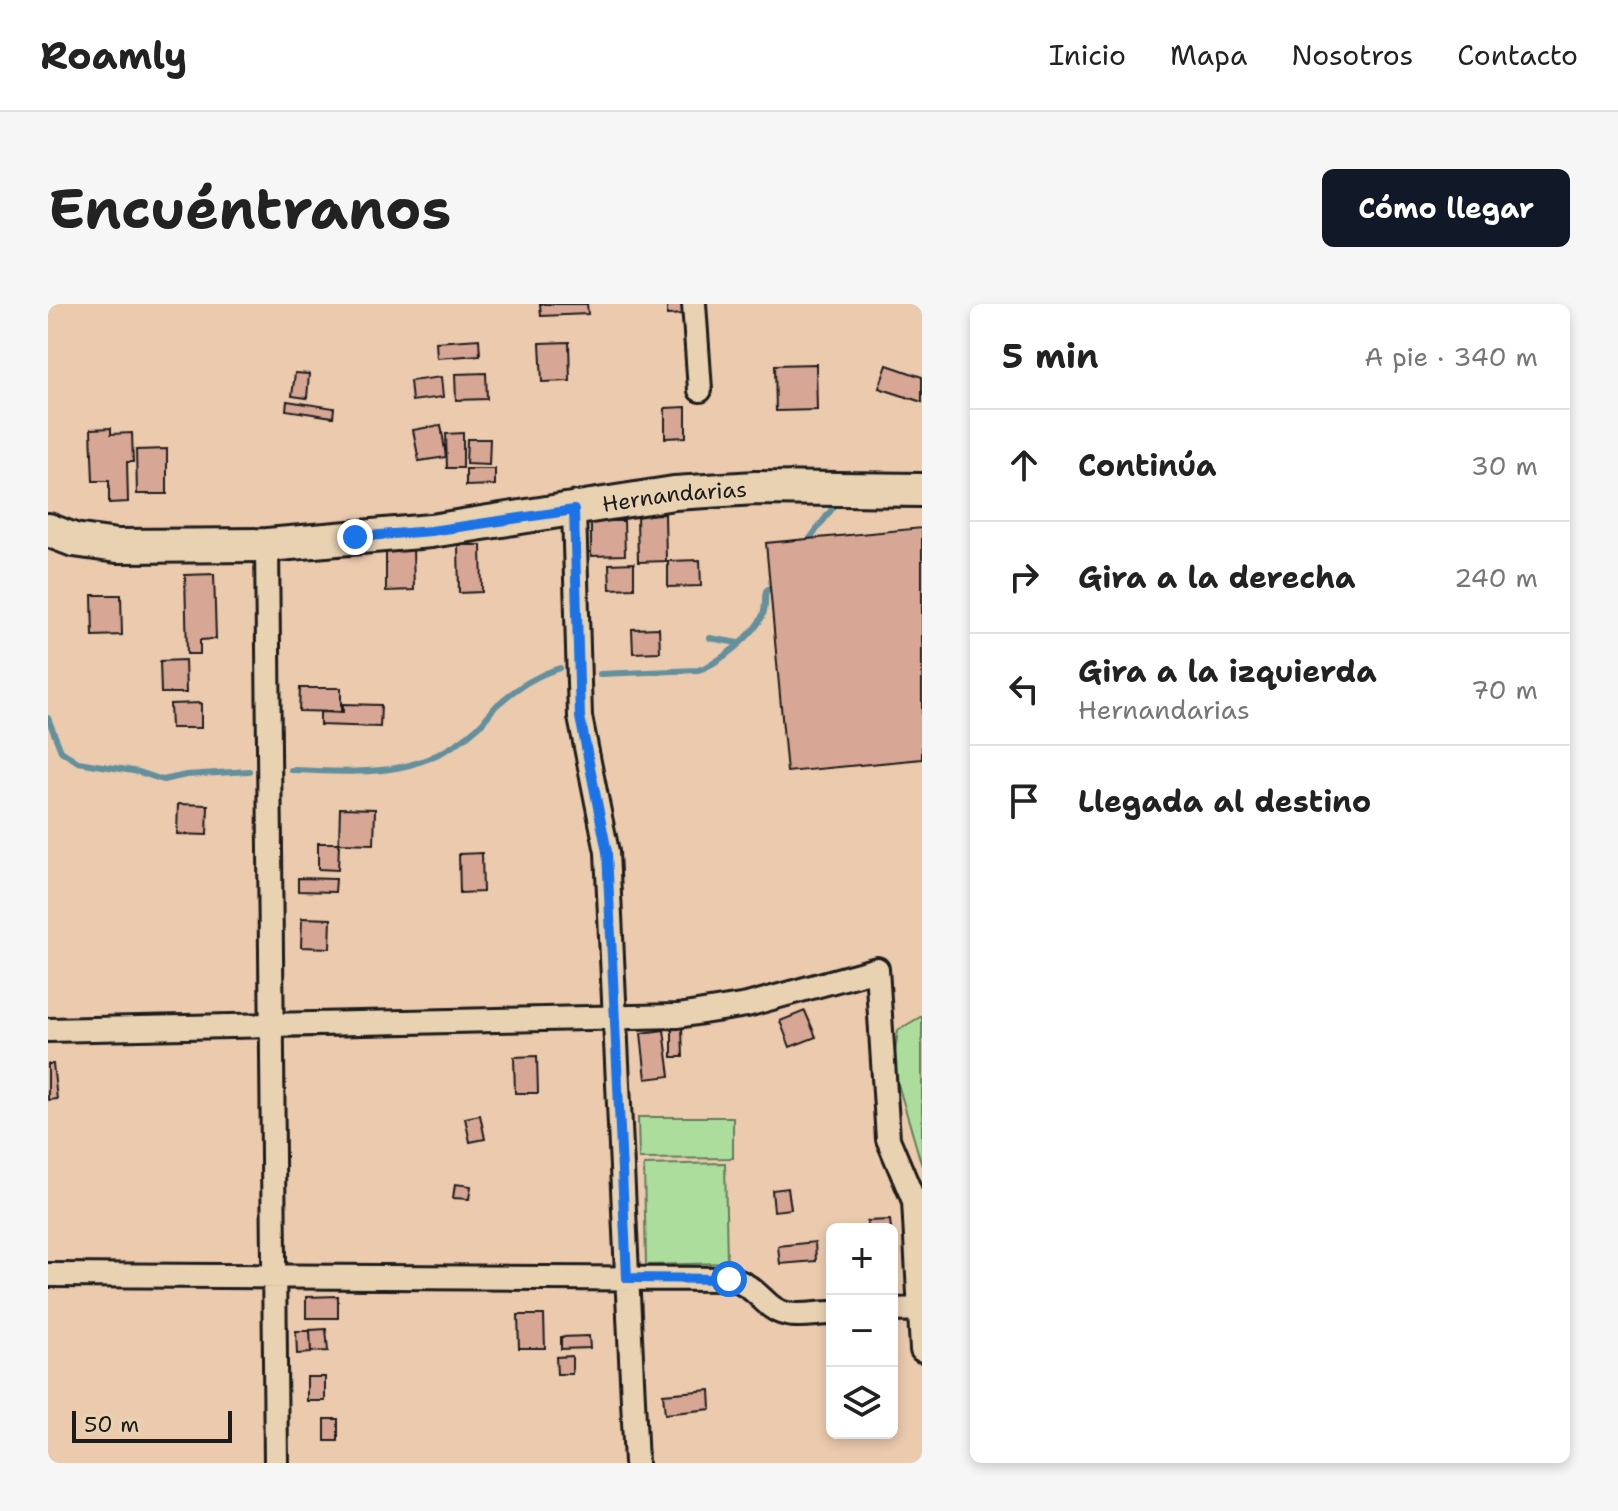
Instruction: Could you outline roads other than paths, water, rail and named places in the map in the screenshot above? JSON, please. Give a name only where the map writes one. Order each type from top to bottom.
[{"type":"street","points":[[694,304],[700,390]]},
{"type":"street","name":"Hernandarias","points":[[48,530],[74,540],[117,546],[267,545],[431,531],[674,493],[742,488],[922,490]]},
{"type":"street","points":[[574,510],[580,717],[607,852],[636,1463]]},
{"type":"street","points":[[267,545],[276,1463]]},
{"type":"street","points":[[48,1030],[615,1019],[714,1012],[877,969],[888,1139],[914,1201],[922,1350]]},
{"type":"street","points":[[48,1275],[729,1279],[744,1282],[769,1305],[787,1314],[826,1313]]},
{"type":"street","points":[[898,1310],[921,1309]]},
{"type":"waterway","points":[[806,544],[832,509]]},
{"type":"waterway","points":[[600,674],[698,670],[706,667],[737,646],[754,628],[764,611],[766,591],[774,584]]},
{"type":"waterway","points":[[710,638],[738,643]]},
{"type":"waterway","points":[[291,770],[342,772],[388,769],[433,757],[477,728],[497,705],[519,688],[560,668]]},
{"type":"waterway","points":[[48,718],[61,751],[78,762],[139,772],[163,780],[186,775],[249,771]]}]
